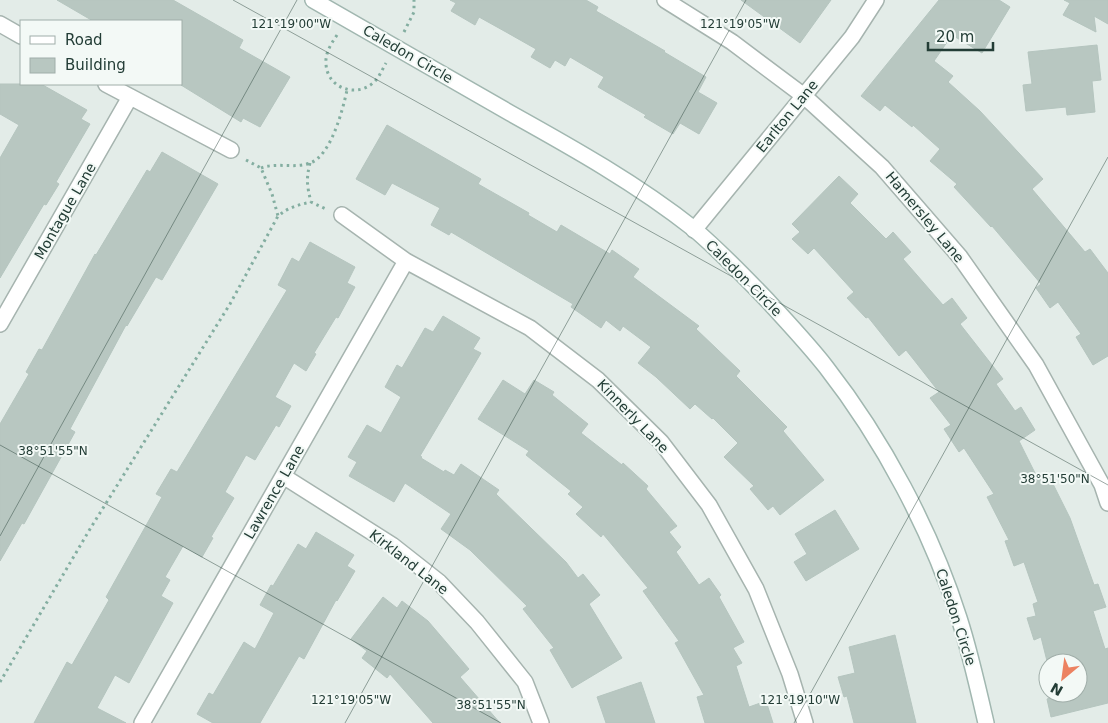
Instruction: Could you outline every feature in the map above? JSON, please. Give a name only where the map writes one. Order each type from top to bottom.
[{"type":"street","name":"Caledon Circle","points":[[312,0],[622,178],[694,230],[754,286],[826,368],[861,416],[891,466],[917,516],[958,616],[975,673],[986,723]]},
{"type":"street","name":"Hamersley Lane","points":[[665,0],[732,42],[804,96],[882,167],[960,257],[1036,365],[1102,486],[1108,502]]},
{"type":"street","name":"Earlton Lane","points":[[694,230],[852,37],[876,0]]},
{"type":"street","points":[[0,24],[20,35]]},
{"type":"street","points":[[108,85],[231,150]]},
{"type":"street","name":"Montague Lane","points":[[0,324],[130,97]]},
{"type":"street","name":"Kinnerly Lane","points":[[342,215],[406,261],[530,328],[598,380],[661,442],[709,505],[756,589],[790,674],[805,723]]},
{"type":"street","name":"Lawrence Lane","points":[[142,723],[406,261]]},
{"type":"street","name":"Kirkland Lane","points":[[283,476],[392,545],[439,582],[477,622],[525,682],[541,723]]},
{"type":"path","points":[[346,19],[329,48],[326,62],[329,76],[334,82],[347,90],[362,89],[374,82],[395,47],[414,12],[414,0]]},
{"type":"path","points":[[261,168],[270,164],[293,165],[310,163],[320,156],[337,126],[347,90]]},
{"type":"path","points":[[231,150],[261,168],[272,194],[278,216]]},
{"type":"path","points":[[310,163],[306,177],[311,202]]},
{"type":"path","points":[[0,682],[90,529],[230,304],[278,216],[286,209],[311,202],[342,215]]},
{"type":"building","points":[[57,0],[173,0],[243,40],[239,48],[290,77],[260,127],[243,118],[241,122],[181,85],[182,20],[91,20]]},
{"type":"building","points":[[450,0],[586,0],[598,7],[596,11],[706,77],[698,92],[717,103],[699,134],[680,123],[673,134],[644,117],[646,115],[598,87],[604,77],[570,57],[565,66],[555,60],[550,68],[531,57],[536,49],[479,17],[475,25],[451,11],[456,3]]},
{"type":"building","points":[[741,0],[831,0],[800,43]]},
{"type":"building","points":[[939,0],[999,0],[1010,7],[982,53],[952,35],[934,61],[953,76],[948,82],[980,111],[1043,179],[1032,189],[1085,252],[1090,249],[1108,273],[1108,356],[1093,365],[1076,337],[1081,334],[1058,302],[1050,308],[1036,288],[1041,284],[992,226],[954,187],[957,184],[930,161],[940,149],[913,125],[912,127],[885,105],[880,111],[861,96]]},
{"type":"building","points":[[1064,0],[1108,0],[1108,24],[1094,16],[1096,32],[1063,15],[1070,3]]},
{"type":"building","points":[[1097,45],[1101,80],[1092,81],[1095,112],[1067,115],[1066,107],[1026,111],[1023,85],[1032,84],[1028,52]]},
{"type":"building","points":[[0,84],[43,85],[87,110],[81,119],[90,124],[56,182],[59,184],[46,205],[44,204],[0,278],[0,158],[19,125],[0,114]]},
{"type":"building","points":[[387,125],[481,179],[478,184],[529,213],[528,215],[557,232],[561,225],[610,254],[612,250],[639,269],[633,277],[699,326],[696,329],[740,371],[736,376],[787,427],[783,431],[824,480],[780,515],[773,506],[768,510],[750,489],[754,486],[724,457],[738,443],[713,418],[695,404],[690,409],[638,363],[651,347],[623,326],[620,331],[606,320],[601,328],[571,307],[573,304],[451,232],[449,235],[431,225],[440,208],[392,183],[385,195],[356,179]]},
{"type":"building","points":[[162,152],[218,184],[162,280],[156,277],[126,325],[70,429],[75,432],[24,524],[22,523],[0,561],[0,424],[29,374],[26,372],[39,349],[42,350],[95,254],[147,170],[150,172]]},
{"type":"building","points":[[839,176],[858,194],[850,203],[886,239],[893,232],[911,252],[903,259],[943,305],[952,298],[967,318],[960,324],[1003,379],[996,384],[1015,411],[1021,407],[1035,430],[1019,441],[1037,477],[1047,472],[1070,518],[1094,585],[1098,584],[1106,607],[1093,611],[1105,649],[1108,648],[1108,703],[1051,717],[1048,703],[1088,703],[1088,653],[1045,653],[1041,637],[1034,640],[1027,618],[1036,616],[1033,604],[1038,602],[1024,562],[1014,566],[1005,541],[1009,540],[987,497],[994,494],[964,448],[959,452],[944,429],[951,425],[930,398],[939,392],[906,350],[899,356],[868,317],[866,318],[847,298],[854,292],[814,248],[808,254],[792,239],[800,232],[792,224]]},
{"type":"building","points":[[310,242],[355,267],[347,283],[355,287],[338,318],[336,317],[314,353],[316,354],[306,371],[294,363],[275,397],[291,406],[279,427],[276,425],[255,460],[246,455],[225,492],[234,498],[211,537],[213,538],[202,557],[183,546],[165,577],[170,580],[161,596],[173,603],[129,683],[115,675],[97,708],[126,723],[34,723],[67,662],[72,665],[109,600],[106,597],[162,497],[156,494],[171,469],[177,472],[287,290],[278,285],[292,258],[299,262]]},
{"type":"building","points":[[443,316],[480,338],[473,349],[481,353],[420,456],[444,472],[445,470],[454,475],[461,464],[499,490],[496,494],[566,562],[578,578],[583,574],[600,595],[589,604],[622,658],[572,688],[550,650],[554,648],[523,609],[527,606],[470,550],[441,529],[451,514],[405,483],[394,502],[349,476],[357,462],[348,457],[367,425],[381,433],[401,397],[385,387],[397,365],[402,368],[425,328],[433,332]]},
{"type":"building","points":[[503,380],[525,394],[534,380],[554,392],[552,395],[588,424],[581,433],[622,465],[623,463],[648,486],[646,489],[677,526],[669,532],[681,547],[676,552],[699,585],[709,578],[721,595],[719,597],[744,642],[733,648],[742,663],[736,666],[749,707],[766,701],[773,723],[705,723],[697,697],[704,695],[675,643],[679,641],[643,591],[648,588],[603,534],[601,537],[576,514],[583,507],[568,494],[571,491],[526,455],[529,451],[478,419]]},
{"type":"building","points":[[835,510],[859,549],[806,581],[794,562],[807,554],[795,534]]},
{"type":"building","points":[[316,532],[354,555],[347,566],[355,571],[336,600],[304,659],[299,656],[260,723],[213,723],[197,714],[209,693],[213,695],[244,642],[255,649],[274,613],[260,605],[298,544],[306,549]]},
{"type":"building","points":[[383,597],[397,608],[402,601],[428,621],[469,669],[460,677],[500,723],[433,723],[390,674],[387,678],[362,658],[367,651],[351,639]]},
{"type":"building","points":[[895,635],[916,723],[854,723],[847,696],[844,697],[838,677],[855,673],[849,647]]},
{"type":"building","points":[[641,682],[655,723],[606,723],[597,697]]}]
